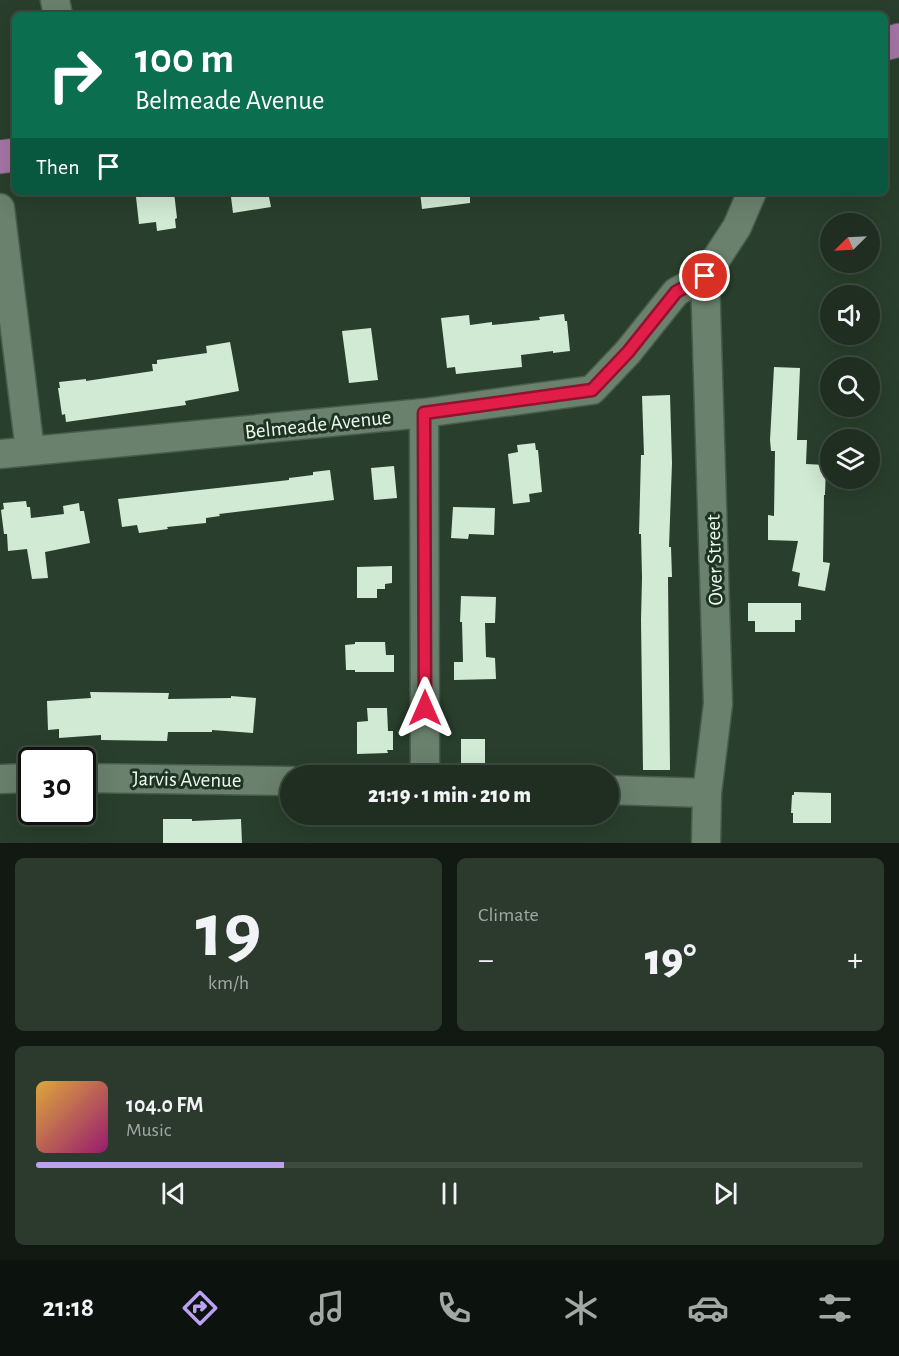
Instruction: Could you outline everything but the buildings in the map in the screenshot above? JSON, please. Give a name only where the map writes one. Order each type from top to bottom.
[{"type":"street","name":"Belmeade Avenue","points":[[0,454],[424,413],[592,390],[628,352],[676,292],[705,276],[736,227],[751,195]]},
{"type":"street","points":[[0,208],[30,451]]},
{"type":"street","name":"Over Street","points":[[705,276],[718,704],[707,793],[706,843]]},
{"type":"street","points":[[424,413],[425,765]]},
{"type":"street","points":[[0,778],[18,778]]},
{"type":"street","name":"Jarvis Avenue","points":[[96,778],[280,781]]},
{"type":"street","points":[[619,790],[707,793]]},
{"type":"route","points":[[425,708],[424,413],[592,390],[628,352],[676,292],[705,276]]}]
